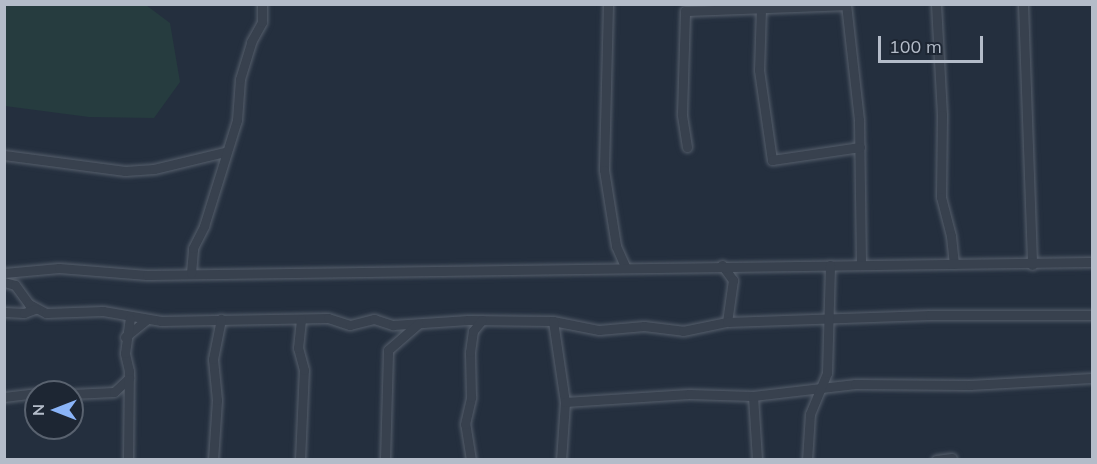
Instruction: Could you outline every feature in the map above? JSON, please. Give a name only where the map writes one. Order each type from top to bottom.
[{"type":"street","points":[[191,273],[193,248],[204,226],[225,152],[237,120],[240,79],[251,42],[262,22],[262,4]]},
{"type":"street","points":[[608,4],[604,170],[614,236],[626,268]]},
{"type":"street","points":[[936,4],[942,115],[941,196],[951,236],[954,264]]},
{"type":"street","points":[[1023,4],[1032,265]]},
{"type":"street","points":[[687,147],[682,114],[685,11],[846,5],[860,147],[861,264]]},
{"type":"street","points":[[761,8],[759,70],[772,160],[860,147]]},
{"type":"street","points":[[4,155],[125,171],[154,169],[225,152]]},
{"type":"street","points":[[5,273],[59,268],[147,275],[861,264],[1032,265],[1092,262]]},
{"type":"street","points":[[807,459],[810,414],[827,373],[830,265]]},
{"type":"street","points":[[722,266],[733,280],[727,322]]},
{"type":"street","points":[[4,282],[15,285],[35,309]]},
{"type":"street","points":[[4,312],[35,309],[61,314],[103,310],[130,318],[147,319],[301,320],[328,318],[350,325],[374,319],[393,325],[468,320],[558,322],[599,330],[644,326],[683,331],[727,322],[829,321],[930,315],[1092,315]]},
{"type":"street","points":[[128,459],[129,378],[125,337],[130,318]]},
{"type":"street","points":[[125,337],[147,319]]},
{"type":"street","points":[[213,459],[216,400],[213,359],[221,319]]},
{"type":"street","points":[[300,459],[304,369],[298,348],[301,320]]},
{"type":"street","points":[[468,320],[473,331],[471,397],[465,424],[471,459]]},
{"type":"street","points":[[473,331],[482,320]]},
{"type":"street","points":[[558,322],[557,333],[565,402],[561,459]]},
{"type":"street","points":[[385,459],[388,350],[419,323]]},
{"type":"street","points":[[84,393],[114,392],[129,378]]},
{"type":"street","points":[[565,402],[689,394],[753,396],[855,384],[970,385],[1092,378]]},
{"type":"street","points":[[114,392],[128,408]]},
{"type":"street","points":[[4,397],[24,394]]},
{"type":"street","points":[[753,396],[757,459]]},
{"type":"street","points":[[936,459],[952,458]]},
{"type":"green space","points":[[5,4],[146,5],[170,23],[180,82],[154,118],[89,117],[5,106]]}]
